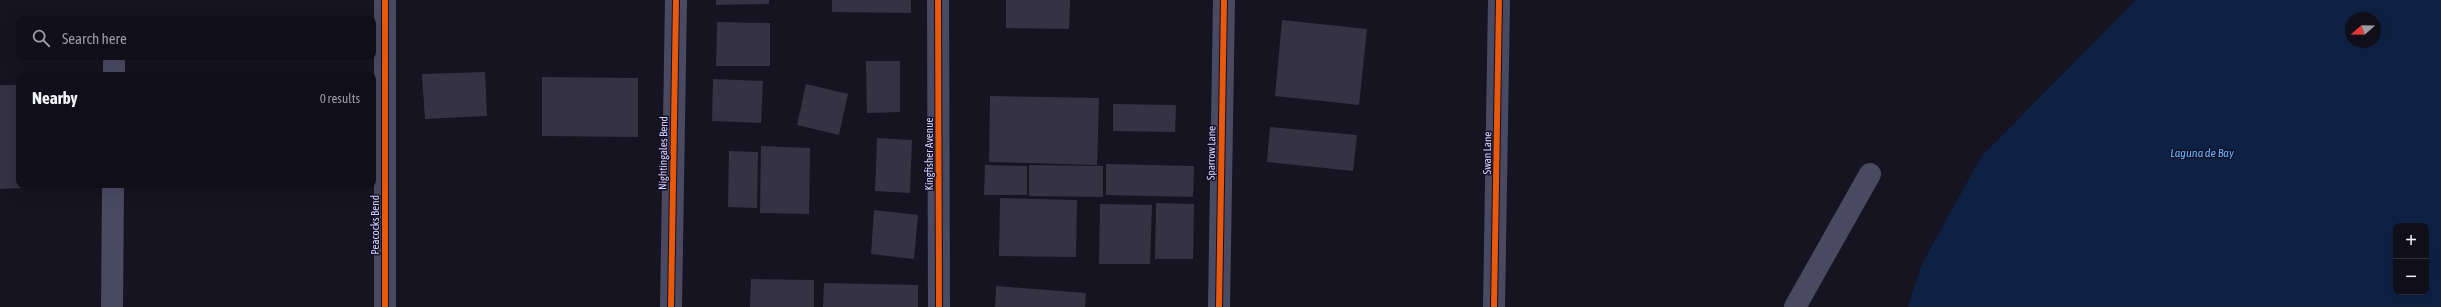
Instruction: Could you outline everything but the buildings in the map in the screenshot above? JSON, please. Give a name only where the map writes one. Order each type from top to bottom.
[{"type":"street","name":"Peacocks Bend","points":[[385,0],[385,307]]},
{"type":"street","name":"Nightingales Bend","points":[[671,307],[676,0]]},
{"type":"street","name":"Kingfisher Avenue","points":[[938,0],[940,307]]},
{"type":"street","name":"Sparrow Lane","points":[[1218,307],[1224,0]]},
{"type":"street","name":"Swan Lane","points":[[1494,307],[1499,0]]},
{"type":"street","points":[[1795,307],[1870,174]]},
{"type":"street","points":[[112,307],[113,188]]},
{"type":"water","name":"Laguna de Bay","points":[[2136,0],[2441,0],[2441,307],[1908,307],[1921,266],[1981,157]]},
{"type":"cycle path","points":[[385,0],[385,307]]},
{"type":"cycle path","points":[[671,307],[676,0]]},
{"type":"cycle path","points":[[938,0],[939,307]]},
{"type":"cycle path","points":[[1219,307],[1224,0]]},
{"type":"cycle path","points":[[1494,307],[1499,0]]}]
